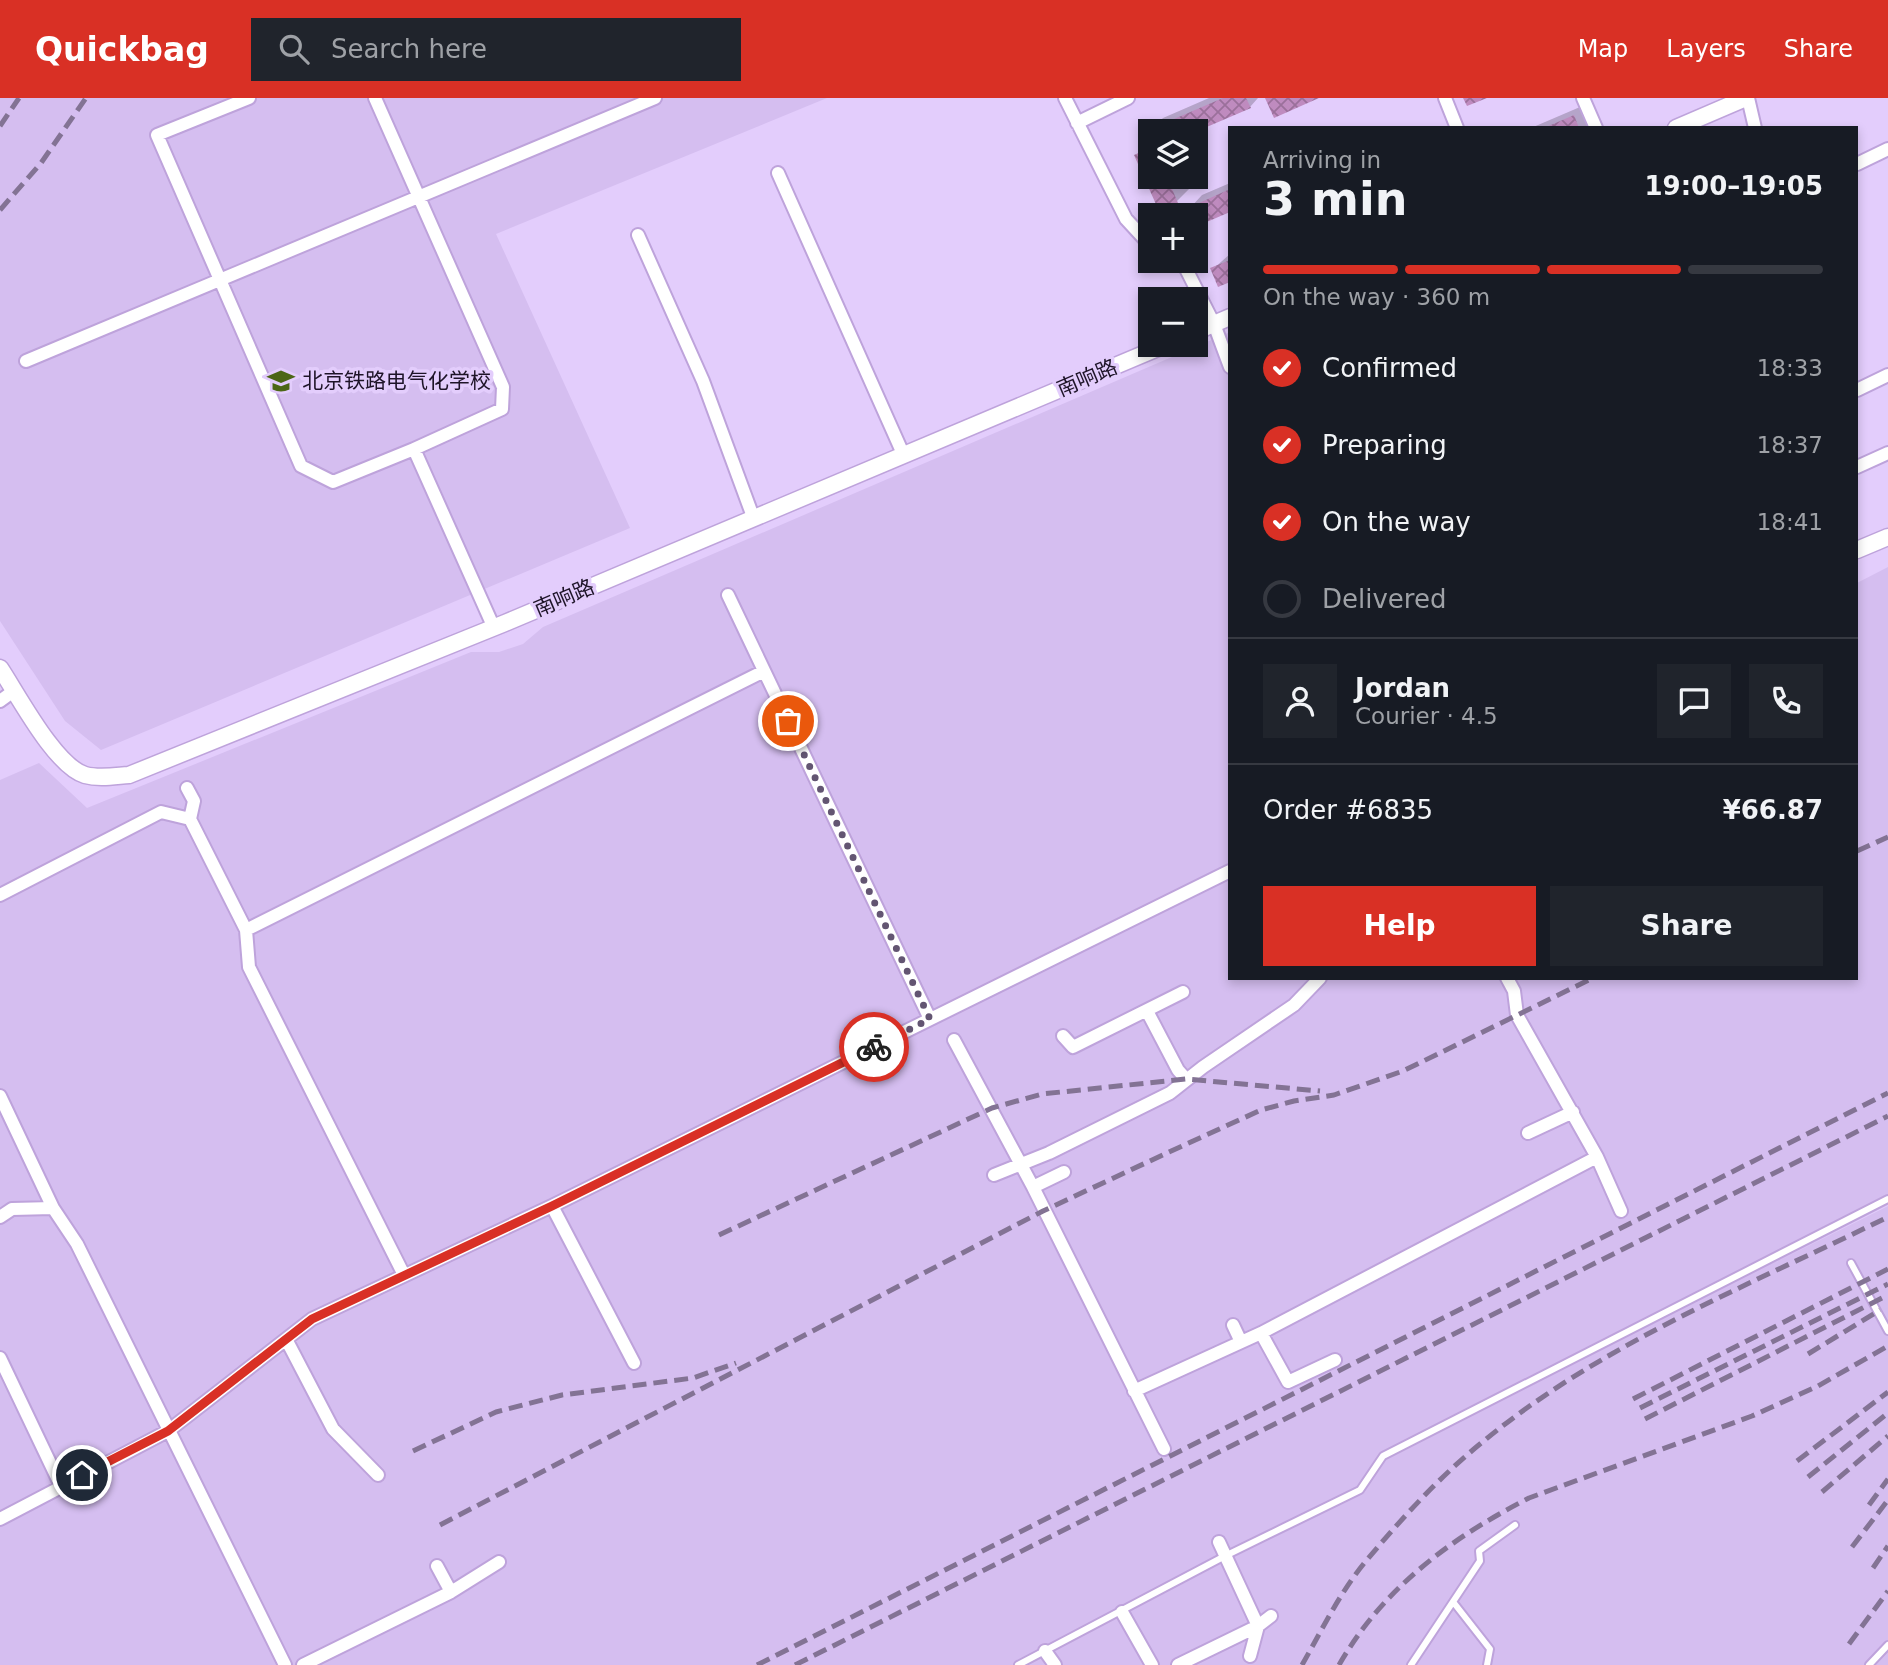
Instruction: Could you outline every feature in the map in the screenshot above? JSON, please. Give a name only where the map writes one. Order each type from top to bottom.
[{"type":"street","points":[[249,98],[157,135],[301,466],[333,482],[502,409],[503,387],[375,98]]},
{"type":"street","points":[[26,362],[655,98]]},
{"type":"street","points":[[1065,98],[1126,219],[1138,232]]},
{"type":"street","points":[[1077,123],[1128,98]]},
{"type":"street","points":[[1444,98],[1456,126]]},
{"type":"street","points":[[1583,98],[1595,126]]},
{"type":"street","points":[[1681,126],[1747,98],[1754,126]]},
{"type":"street","points":[[1858,163],[1888,149]]},
{"type":"street","points":[[778,173],[904,456]]},
{"type":"street","points":[[638,235],[703,381],[752,514]]},
{"type":"street","points":[[1188,273],[1214,324],[1228,362]]},
{"type":"street","points":[[1208,327],[1228,318]]},
{"type":"street","name":"南响路","points":[[0,668],[62,761],[84,775],[106,778],[130,775],[494,628],[1138,356]]},
{"type":"street","points":[[1858,390],[1888,375]]},
{"type":"street","points":[[414,449],[494,628]]},
{"type":"street","points":[[1858,467],[1888,453]]},
{"type":"street","points":[[1858,550],[1888,537]]},
{"type":"street","points":[[728,595],[930,1019]]},
{"type":"street","points":[[246,930],[764,671]]},
{"type":"street","points":[[0,701],[15,690]]},
{"type":"street","points":[[187,788],[194,801],[190,819],[246,930],[249,967],[404,1275]]},
{"type":"street","points":[[0,895],[161,812],[190,819]]},
{"type":"street","points":[[0,1519],[168,1431],[312,1319],[552,1206],[1228,872]]},
{"type":"street","points":[[994,1175],[1019,1167],[1170,1093],[1186,1079],[1294,1005],[1318,980]]},
{"type":"street","points":[[1508,980],[1514,991],[1517,1015],[1597,1157],[1621,1211]]},
{"type":"street","points":[[1063,1036],[1073,1047],[1183,992]]},
{"type":"street","points":[[1147,1011],[1178,1070],[1186,1079]]},
{"type":"street","points":[[954,1040],[992,1108],[1019,1167],[1032,1187],[1164,1449]]},
{"type":"street","points":[[0,1096],[53,1208],[77,1244],[285,1665]]},
{"type":"street","points":[[1528,1133],[1573,1112]]},
{"type":"street","points":[[1134,1391],[1261,1333],[1597,1157]]},
{"type":"street","points":[[1032,1187],[1064,1172]]},
{"type":"street","points":[[552,1206],[634,1363]]},
{"type":"street","points":[[0,1217],[12,1209],[53,1208]]},
{"type":"street","points":[[1233,1325],[1241,1342]]},
{"type":"street","points":[[1261,1333],[1288,1382],[1335,1360]]},
{"type":"street","points":[[286,1339],[334,1429],[378,1475]]},
{"type":"street","points":[[0,1358],[61,1486]]},
{"type":"street","points":[[1219,1542],[1258,1626],[1250,1656]]},
{"type":"street","points":[[303,1665],[451,1592],[499,1562]]},
{"type":"street","points":[[438,1566],[451,1592]]},
{"type":"street","points":[[1122,1612],[1152,1665]]},
{"type":"street","points":[[1178,1665],[1258,1626],[1271,1616]]},
{"type":"street","points":[[1045,1651],[1055,1665]]},
{"type":"lane","points":[[1018,1665],[1225,1556],[1360,1490],[1383,1456],[1888,1199]]},
{"type":"lane","points":[[1851,1264],[1888,1331]]},
{"type":"lane","points":[[1411,1665],[1480,1561],[1479,1551],[1515,1525]]},
{"type":"lane","points":[[1454,1602],[1490,1649],[1487,1665]]},
{"type":"lane","points":[[1869,1665],[1888,1645]]},
{"type":"shaded area","name":"北京铁路电气化学校","points":[[0,98],[827,98],[496,234],[630,528],[101,750],[65,721],[0,621]]},
{"type":"shaded area","points":[[1228,333],[1228,980],[1858,980],[1858,582],[1888,567],[1888,1205],[1776,1262],[1888,1206],[1888,1665],[0,1665],[0,780],[39,763],[87,808],[471,652],[499,652],[523,644],[543,627],[1172,357],[1208,357],[1208,341]]},
{"type":"building","points":[[1223,98],[1246,98],[1251,108],[1208,126],[1208,119],[1174,119]]},
{"type":"building","points":[[1265,98],[1319,98],[1274,118]]},
{"type":"building","points":[[1463,98],[1487,98],[1467,106]]},
{"type":"building","points":[[1574,115],[1578,126],[1549,126]]},
{"type":"building","points":[[1149,189],[1172,189],[1178,203],[1155,203]]},
{"type":"building","points":[[1228,190],[1228,213],[1208,221],[1208,203],[1199,203]]},
{"type":"building","points":[[1228,261],[1228,283],[1218,287],[1210,268]]},
{"type":"railway","points":[[0,126],[19,98]]},
{"type":"railway","points":[[0,210],[41,163],[86,98]]},
{"type":"railway","points":[[1858,851],[1888,837]]},
{"type":"railway","points":[[440,1525],[1043,1211],[1261,1110],[1294,1101],[1334,1095],[1403,1071],[1589,980]]},
{"type":"railway","points":[[719,1235],[992,1108],[1042,1094],[1186,1079],[1320,1091]]},
{"type":"railway","points":[[757,1665],[1888,1093]]},
{"type":"railway","points":[[795,1665],[1888,1116]]},
{"type":"railway","points":[[1302,1665],[1340,1598],[1366,1561],[1422,1498],[1485,1440],[1531,1405],[1629,1344],[1732,1291],[1888,1217]]},
{"type":"railway","points":[[1633,1399],[1888,1269]]},
{"type":"railway","points":[[1640,1408],[1888,1284]]},
{"type":"railway","points":[[1645,1419],[1888,1295]]},
{"type":"railway","points":[[1808,1354],[1880,1310]]},
{"type":"railway","points":[[1339,1665],[1376,1612],[1398,1589],[1446,1548],[1500,1514],[1529,1498],[1752,1416],[1818,1386],[1888,1346]]},
{"type":"railway","points":[[413,1451],[496,1412],[562,1395],[693,1378],[736,1363]]},
{"type":"railway","points":[[1797,1461],[1888,1392]]},
{"type":"railway","points":[[1808,1477],[1888,1413]]},
{"type":"railway","points":[[1822,1492],[1888,1436]]},
{"type":"railway","points":[[1869,1505],[1888,1479]]},
{"type":"railway","points":[[1852,1547],[1888,1500]]},
{"type":"railway","points":[[1873,1568],[1888,1546]]},
{"type":"railway","points":[[1849,1644],[1888,1591]]},
{"type":"way so far","points":[[788,721],[930,1019],[874,1047]]},
{"type":"place","name":"北京铁路电气化学校","points":[[281,381]]},
{"type":"route","points":[[82,1475],[168,1431],[312,1319],[552,1206],[874,1047]]}]
